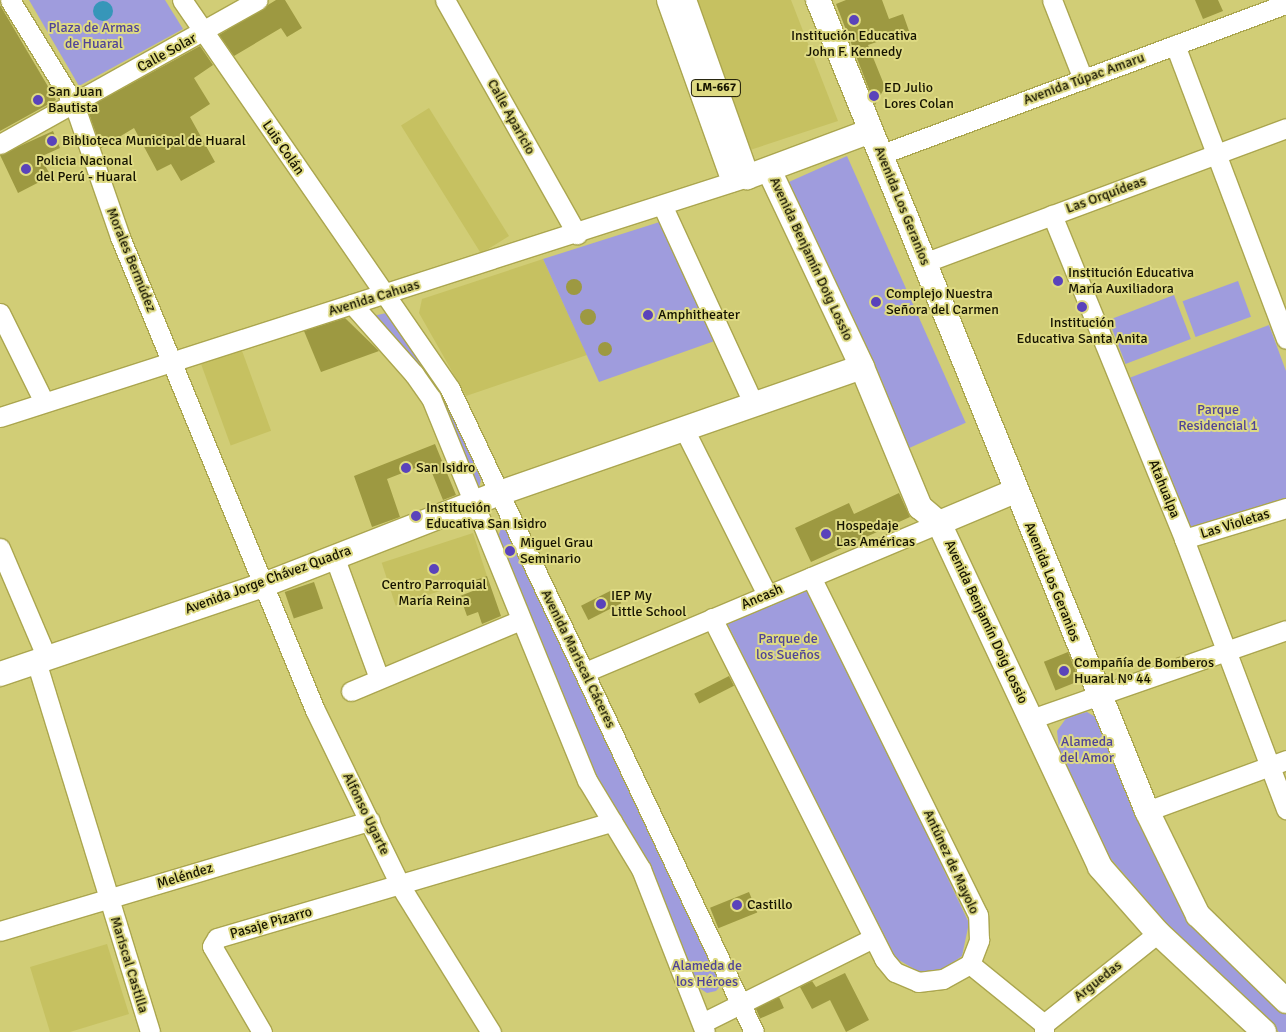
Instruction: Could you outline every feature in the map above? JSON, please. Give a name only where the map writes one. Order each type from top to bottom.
[{"type":"main road","name":"LM-667","points":[[684,0],[749,177]]},
{"type":"main road","name":"Avenida Los Geranios","points":[[818,0],[926,262],[1014,491],[1147,811],[1198,916],[1286,1001]]},
{"type":"main road","name":"Avenida Cahuas","points":[[749,177],[871,131]]},
{"type":"main road","name":"Avenida Benjamín Doig Lossio","points":[[749,177],[862,367],[920,506],[938,523],[1100,867],[1158,934],[1264,1032]]},
{"type":"main road","name":"Avenida Jorge Chávez Quadra","points":[[0,674],[266,584],[334,556],[474,506],[497,494],[683,427],[862,367]]},
{"type":"main road","points":[[938,523],[1014,491]]},
{"type":"street","name":"Morales Bermúdez","points":[[10,0],[74,104],[120,237],[266,584]]},
{"type":"street","name":"Luis Colán","points":[[182,0],[202,34],[386,294]]},
{"type":"street","name":"Calle Solar","points":[[0,144],[202,34],[258,0]]},
{"type":"street","name":"Calle Aparicio","points":[[445,0],[576,234]]},
{"type":"street","points":[[666,0],[749,177]]},
{"type":"street","points":[[1052,0],[1083,79]]},
{"type":"street","name":"Avenida Túpac Amaru","points":[[882,154],[1286,4]]},
{"type":"street","points":[[1175,45],[1218,154],[1286,339]]},
{"type":"street","name":"Las Orquídeas","points":[[926,262],[1286,128]]},
{"type":"street","name":"Avenida Cahuas","points":[[0,416],[576,234],[749,177]]},
{"type":"street","points":[[663,206],[752,403]]},
{"type":"street","name":"Atahualpa","points":[[1052,215],[1227,649],[1278,762],[1286,809]]},
{"type":"street","name":"Avenida Mariscal Cáceres","points":[[386,294],[450,390],[497,494],[585,672],[754,1032]]},
{"type":"street","points":[[352,304],[414,374],[431,398],[587,780],[641,869],[704,1027],[742,1005],[873,938]]},
{"type":"street","points":[[0,312],[44,402]]},
{"type":"street","points":[[683,427],[767,595]]},
{"type":"street","name":"Las Violetas","points":[[1184,539],[1286,508]]},
{"type":"street","name":"Ancash","points":[[585,672],[938,523]]},
{"type":"street","name":"Mariscal Castilla","points":[[0,548],[41,659],[109,898],[150,1032]]},
{"type":"street","points":[[334,556],[379,678]]},
{"type":"street","name":"Antúnez de Mayolo","points":[[811,576],[978,915],[979,940],[970,964]]},
{"type":"street","name":"Alfonso Ugarte","points":[[266,584],[312,702],[401,887],[491,1032]]},
{"type":"street","points":[[712,618],[873,938],[895,972],[918,982],[943,979],[970,964],[1044,1028]]},
{"type":"street","points":[[351,691],[521,620]]},
{"type":"street","points":[[1031,719],[1098,694],[1286,630]]},
{"type":"street","points":[[1147,811],[1278,762]]},
{"type":"street","name":"Meléndez","points":[[0,931],[370,821]]},
{"type":"street","points":[[401,887],[612,822]]},
{"type":"street","name":"Pasaje Pizarro","points":[[262,1032],[212,946],[217,938],[401,887]]},
{"type":"street","name":"Arguedas","points":[[1044,1028],[1158,934]]},
{"type":"shaded area","points":[[696,0],[791,0],[838,121],[750,150]]},
{"type":"shaded area","points":[[429,108],[509,236],[481,254],[401,125]]},
{"type":"shaded area","points":[[543,259],[587,355],[466,396],[419,313],[422,299]]},
{"type":"shaded area","points":[[241,348],[271,431],[231,445],[201,363]]},
{"type":"shaded area","name":"Centro Parroquial María Reina","points":[[473,533],[487,576],[396,605],[382,563]]},
{"type":"shaded area","points":[[107,944],[129,1014],[70,1032],[50,1032],[30,967]]},
{"type":"green space","name":"Plaza de Armas de Huaral","points":[[29,0],[165,0],[183,29],[79,86]]},
{"type":"green space","name":"Complejo Nuestra Señora del Carmen","points":[[847,156],[966,423],[904,450],[785,184]]},
{"type":"green space","points":[[669,219],[723,338],[599,382],[543,259]]},
{"type":"green space","points":[[1238,281],[1251,317],[1196,337],[1183,301]]},
{"type":"green space","points":[[1174,295],[1191,339],[1125,364],[1109,320]]},
{"type":"green space","points":[[391,312],[449,401],[481,480],[479,488],[475,488],[432,381],[405,349],[368,317]]},
{"type":"green space","name":"Parque Residencial 1","points":[[1269,325],[1286,371],[1286,500],[1191,531],[1129,378]]},
{"type":"green space","name":"Alameda de los Héroes","points":[[501,529],[509,532],[723,983],[716,991],[707,993],[696,986],[599,784],[497,538]]},
{"type":"green space","name":"Parque de los Sueños","points":[[809,586],[969,923],[962,956],[938,973],[921,973],[892,956],[727,623]]},
{"type":"green space","name":"Alameda del Amor","points":[[1087,712],[1102,721],[1184,903],[1286,1012],[1286,1032],[1279,1032],[1180,939],[1105,852],[1059,750],[1057,731],[1067,717]]},
{"type":"water","points":[[103,1],[110,4],[113,11],[110,18],[103,21],[96,18],[93,11],[96,4]]},
{"type":"building","points":[[276,0],[285,0],[302,28],[287,37],[281,28],[234,56],[219,35]]},
{"type":"building","points":[[846,0],[882,0],[889,19],[903,14],[909,31],[868,45],[885,87],[875,105],[836,4]]},
{"type":"building","points":[[1195,0],[1218,0],[1223,11],[1203,19]]},
{"type":"building","points":[[0,5],[56,100],[0,131]]},
{"type":"building","points":[[200,46],[213,65],[194,78],[210,104],[190,117],[215,162],[181,181],[171,164],[157,171],[134,128],[101,148],[87,108]]},
{"type":"building","name":"Policia Nacional del Perú - Huaral","points":[[53,131],[60,148],[40,157],[51,176],[18,193],[0,155]]},
{"type":"building","points":[[574,279],[580,281],[582,287],[580,293],[574,295],[568,293],[566,287],[568,281]]},
{"type":"building","points":[[588,309],[594,311],[596,317],[594,323],[588,325],[582,323],[580,317],[582,311]]},
{"type":"building","points":[[345,318],[379,351],[321,372],[304,331]]},
{"type":"building","points":[[602,342],[608,342],[612,349],[608,356],[602,356],[598,352],[598,346]]},
{"type":"building","points":[[435,444],[456,495],[443,500],[428,463],[387,479],[400,517],[372,527],[354,476]]},
{"type":"building","points":[[899,493],[910,517],[811,562],[795,528],[849,503],[854,514]]},
{"type":"building","points":[[487,576],[501,616],[482,624],[478,612],[467,616],[460,596],[478,589],[475,580]]},
{"type":"building","points":[[314,582],[323,608],[294,619],[285,592]]},
{"type":"building","name":"IEP My Little School","points":[[614,589],[621,603],[588,620],[581,606]]},
{"type":"building","name":"Compañía de Bomberos Huaral Nº 44","points":[[1068,652],[1080,681],[1056,690],[1044,662]]},
{"type":"building","points":[[729,676],[734,686],[699,704],[694,694]]},
{"type":"building","name":"Castillo","points":[[749,892],[757,912],[718,928],[710,908]]},
{"type":"building","points":[[845,973],[869,1020],[846,1032],[830,1000],[812,1009],[800,987],[812,981],[816,987]]},
{"type":"building","points":[[779,997],[784,1008],[760,1019],[755,1008]]},
{"type":"place","name":"Institución Educativa John F. Kennedy","points":[[854,20]]},
{"type":"place","name":"ED Julio Lores Colan","points":[[874,96]]},
{"type":"place","name":"San Juan Bautista","points":[[38,100]]},
{"type":"place","name":"Biblioteca Municipal de Huaral","points":[[52,141]]},
{"type":"place","name":"Policia Nacional del Perú - Huaral","points":[[26,169]]},
{"type":"place","name":"Institución Educativa María Auxiliadora","points":[[1058,281]]},
{"type":"place","name":"Complejo Nuestra Señora del Carmen","points":[[876,302]]},
{"type":"place","name":"Institución Educativa Santa Anita","points":[[1082,307]]},
{"type":"place","name":"Amphitheater","points":[[648,315]]},
{"type":"place","name":"San Isidro","points":[[406,468]]},
{"type":"place","name":"Institución Educativa San Isidro","points":[[416,516]]},
{"type":"place","name":"Hospedaje Las Américas","points":[[826,534]]},
{"type":"place","name":"Miguel Grau Seminario","points":[[510,551]]},
{"type":"place","name":"Centro Parroquial María Reina","points":[[434,569]]},
{"type":"place","name":"IEP My Little School","points":[[601,604]]},
{"type":"place","name":"Compañía de Bomberos Huaral Nº 44","points":[[1064,671]]},
{"type":"place","name":"Castillo","points":[[737,905]]}]
